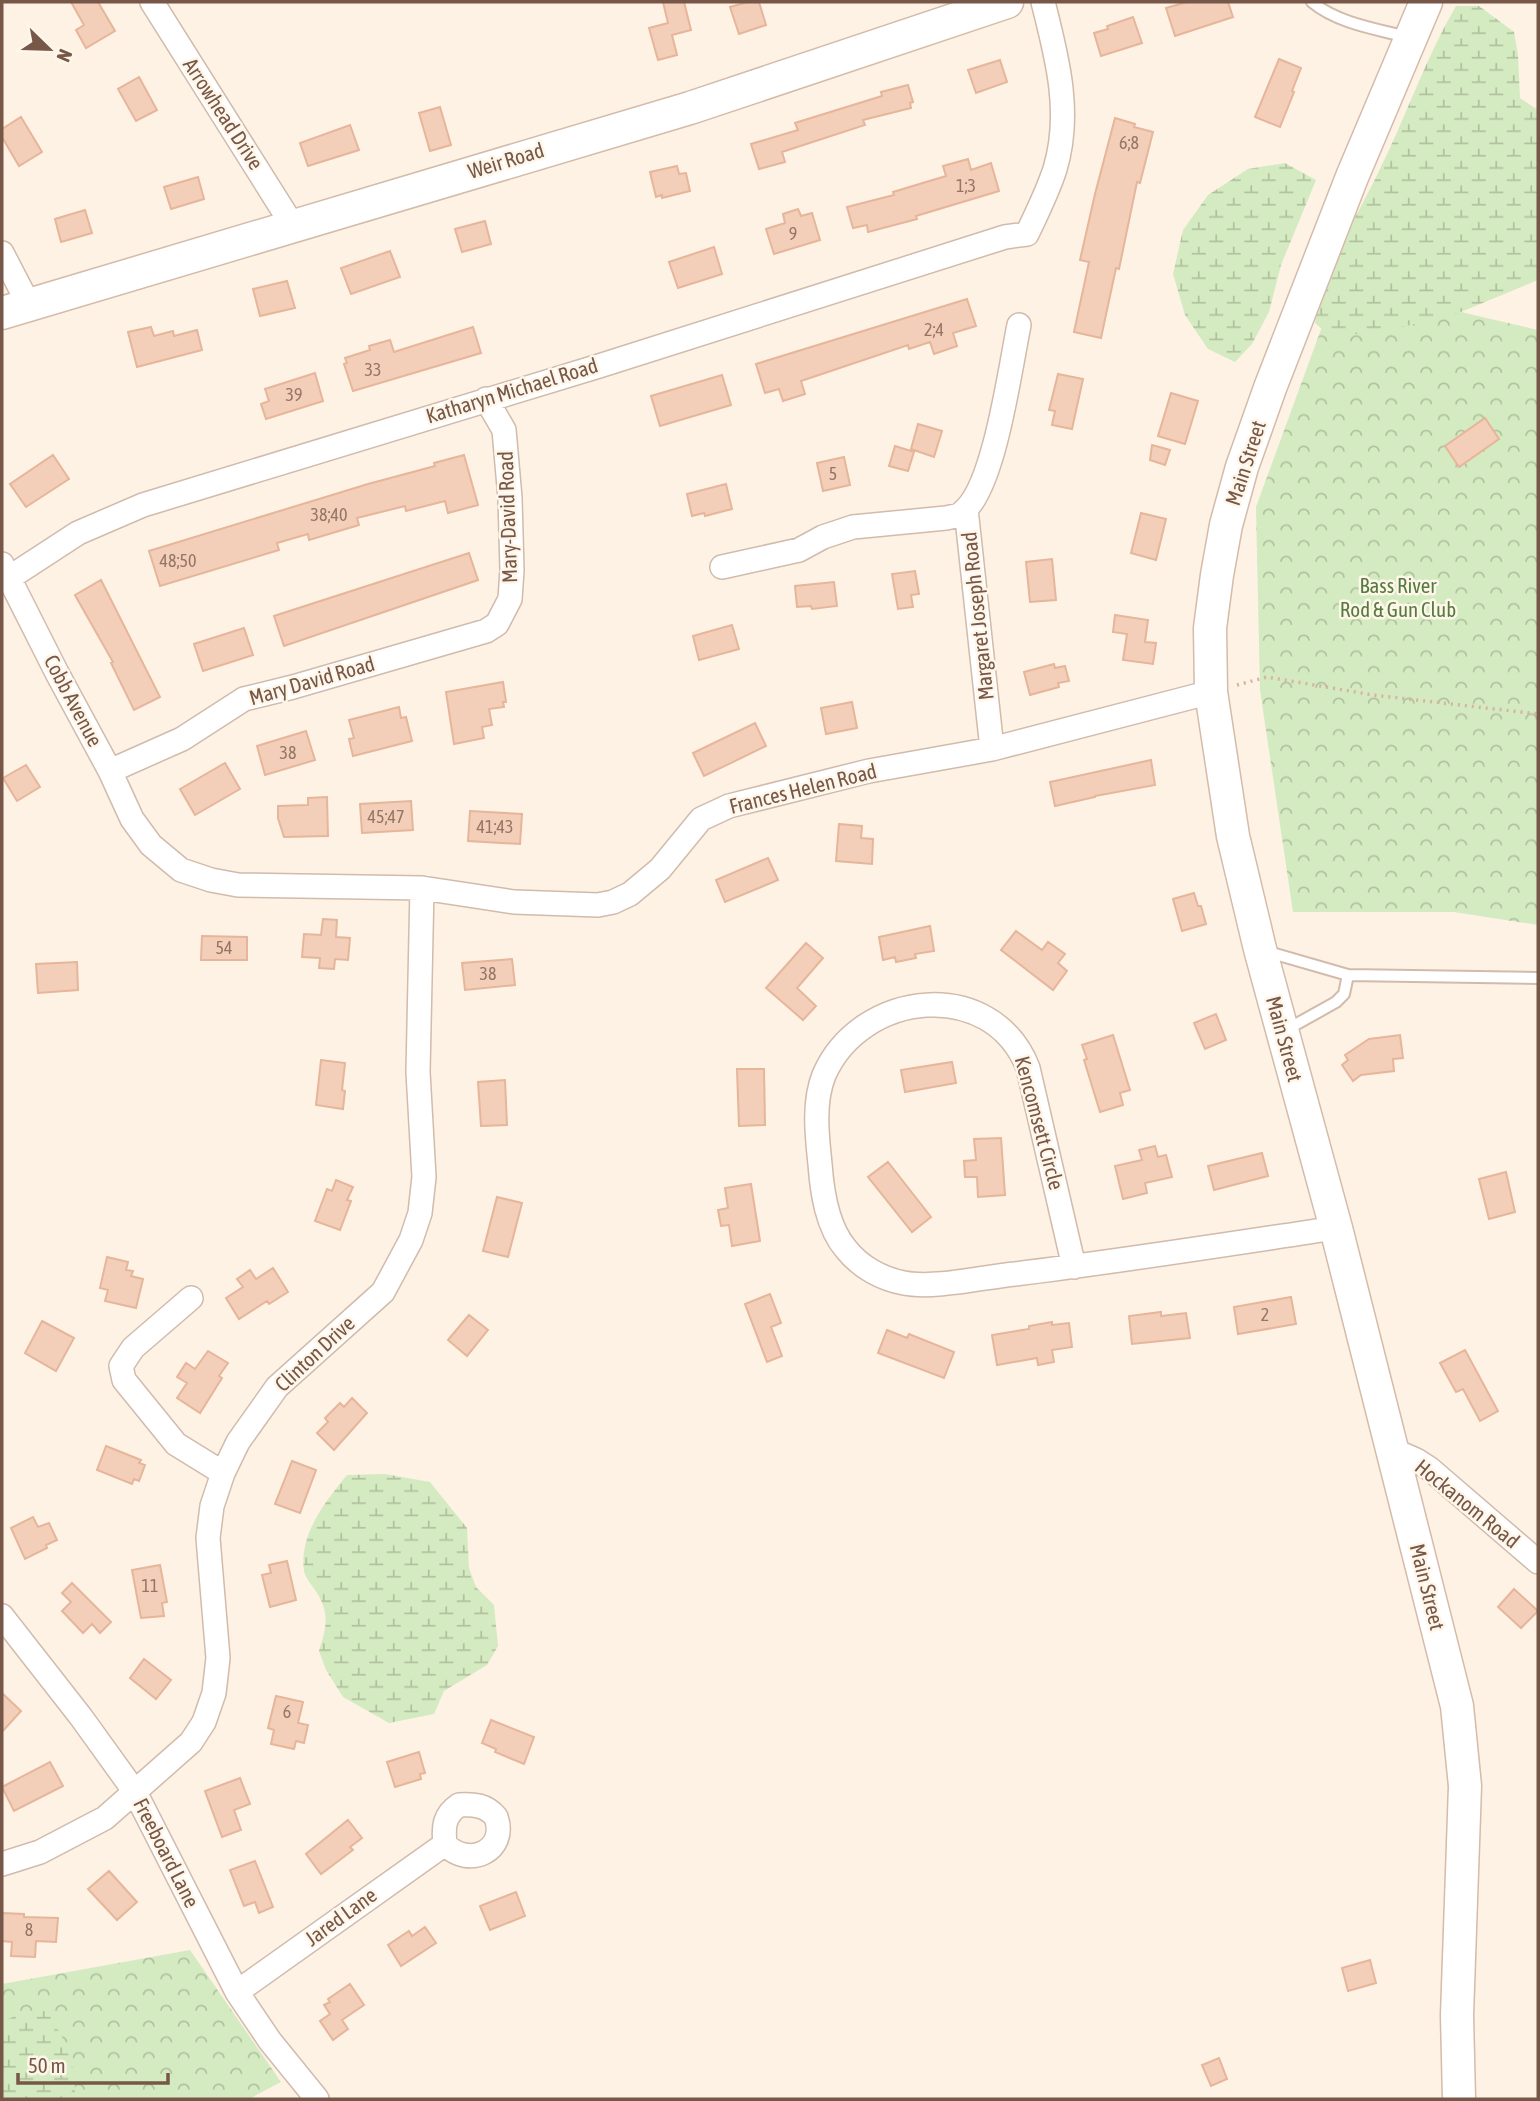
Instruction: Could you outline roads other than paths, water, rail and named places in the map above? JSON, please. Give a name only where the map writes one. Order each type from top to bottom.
[{"type":"main road","name":"Weir Road","points":[[15,309],[690,108],[1007,2]]},
{"type":"main road","name":"Main Street","points":[[1426,2],[1352,177],[1242,467],[1226,525],[1217,575],[1210,628],[1211,692],[1233,836],[1260,949],[1336,1228],[1455,1697],[1464,1761],[1465,1813],[1457,2015],[1459,2099]]},
{"type":"street","name":"Arrowhead Drive","points":[[152,2],[293,226]]},
{"type":"street","name":"Katharyn Michael Road","points":[[5,571],[78,533],[143,505],[1005,237],[1027,234],[1056,167],[1064,105],[1060,73],[1043,2]]},
{"type":"street","points":[[2,253],[15,309]]},
{"type":"street","name":"Margaret Joseph Road","points":[[992,749],[966,509],[984,479],[1019,325]]},
{"type":"street","name":"Mary-David Road","points":[[486,399],[504,430],[510,498],[512,570],[510,599],[497,624],[486,631]]},
{"type":"street","points":[[722,567],[799,550],[823,537],[853,527],[946,518],[960,515],[966,509]]},
{"type":"street","name":"Cobb Avenue","points":[[5,571],[110,771],[132,819],[146,838]]},
{"type":"street","name":"Mary David Road","points":[[110,771],[182,738],[244,699],[486,631]]},
{"type":"street","name":"Frances Helen Road","points":[[146,838],[181,870],[237,885],[422,888],[514,902],[598,905],[630,894],[660,869],[701,819],[752,798],[869,771],[992,749],[1211,692]]},
{"type":"street","name":"Clinton Drive","points":[[2,1864],[40,1852],[105,1818],[191,1742],[204,1722],[214,1693],[218,1658],[208,1538],[212,1506],[223,1473],[238,1443],[277,1387],[383,1292],[411,1240],[420,1213],[424,1177],[418,1072],[422,888]]},
{"type":"street","name":"Kencomsett Circle","points":[[1074,1267],[1028,1068],[1023,1054],[1004,1030],[991,1019],[959,1006],[928,1004],[884,1015],[849,1039],[824,1076],[817,1119],[824,1196],[835,1233],[852,1256],[881,1275],[905,1283],[919,1284],[1074,1267],[1336,1228]]},
{"type":"street","points":[[191,1298],[132,1348],[121,1366],[124,1380],[176,1444],[223,1473]]},
{"type":"street","name":"Hockanom Road","points":[[1393,1450],[1430,1469],[1538,1562]]},
{"type":"street","name":"Freeboard Lane","points":[[2,1616],[81,1717],[135,1792],[237,1992],[270,2041],[317,2099]]},
{"type":"street","name":"Jared Lane","points":[[237,1992],[445,1844]]},
{"type":"lane","points":[[1312,2],[1321,10],[1368,28],[1411,38]]},
{"type":"lane","points":[[1260,949],[1348,975],[1538,978]]},
{"type":"lane","points":[[1282,1033],[1336,1002],[1344,994],[1348,975]]},
{"type":"park label","name":"Bass River Rod & Gun Club","points":[[1398,598]]}]
